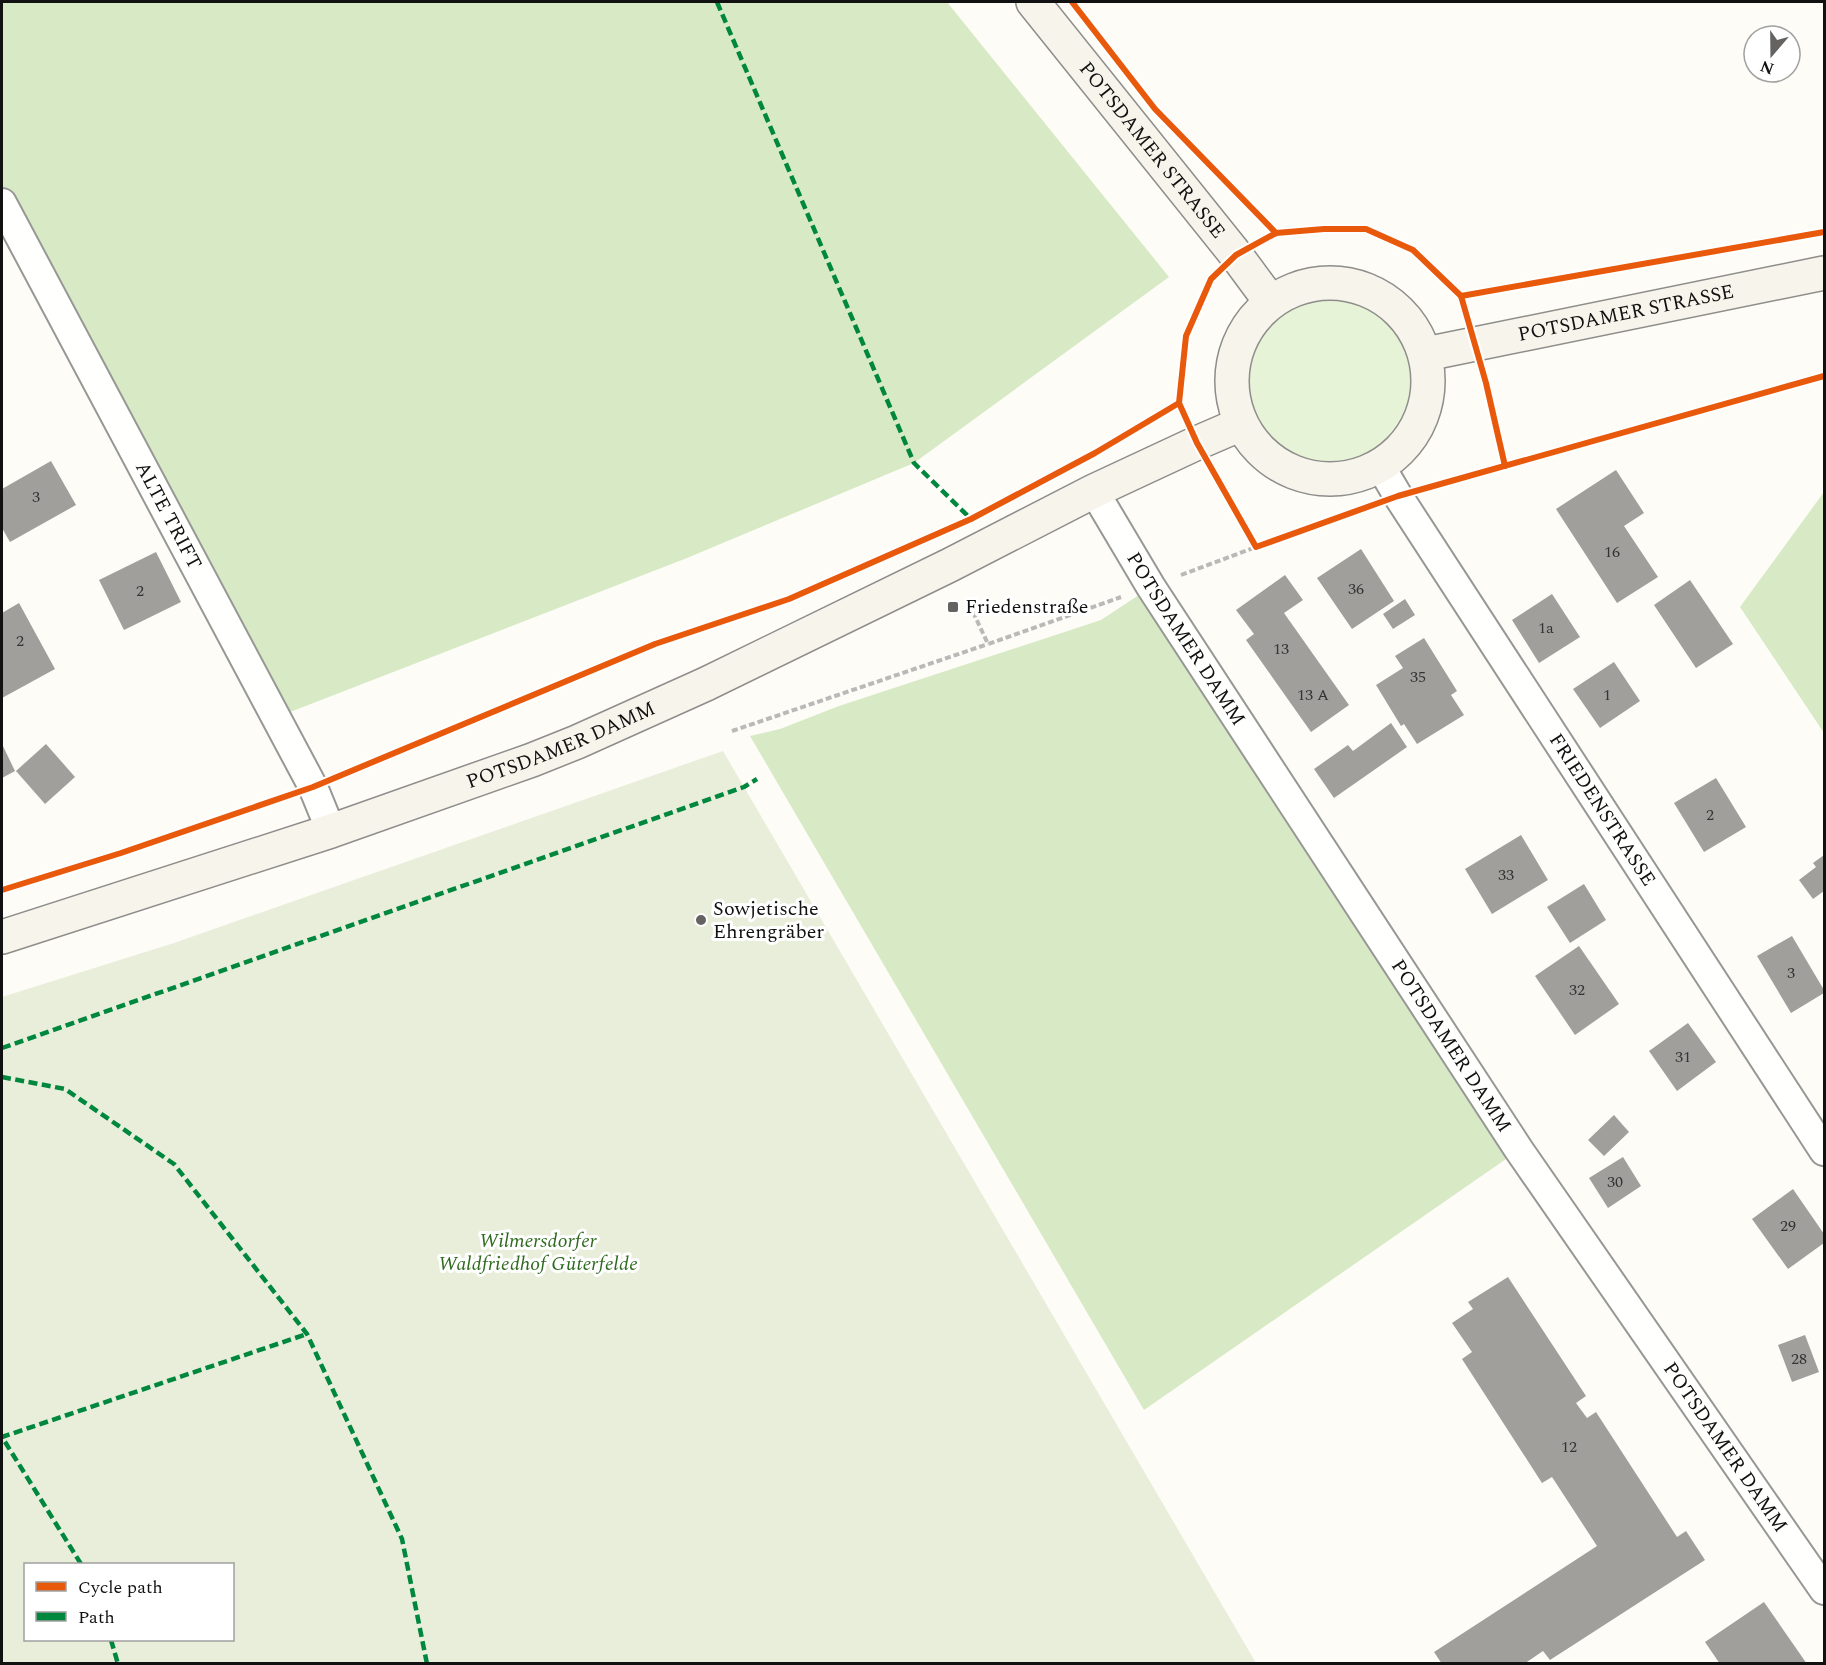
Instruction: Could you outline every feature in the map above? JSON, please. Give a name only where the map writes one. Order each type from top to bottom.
[{"type":"street","name":"POTSDAMER STRASSE","points":[[1032,2],[1236,255],[1270,302]]},
{"type":"street","name":"ALTE TRIFT","points":[[2,203],[314,787],[331,831]]},
{"type":"street","name":"POTSDAMER STRASSE","points":[[1426,354],[1824,273]]},
{"type":"street","points":[[1330,282],[1362,287],[1390,302],[1413,325],[1426,354],[1430,387],[1423,418],[1406,446],[1381,466],[1350,478],[1318,479],[1308,476],[1287,469],[1260,451],[1241,424],[1233,398],[1232,371],[1238,345],[1251,321],[1270,302],[1298,287],[1330,282]]},
{"type":"street","name":"POTSDAMER DAMM","points":[[2,937],[331,831],[532,760],[706,684],[939,571],[1094,491],[1241,424]]},
{"type":"street","name":"FRIEDENSTRASSE","points":[[1381,466],[1824,1151]]},
{"type":"street","name":"POTSDAMER DAMM","points":[[1094,491],[1151,587],[1519,1150],[1824,1590]]},
{"type":"path","points":[[732,732],[1151,587],[1256,547]]},
{"type":"path","points":[[973,612],[988,644]]},
{"type":"green space","points":[[2,2],[947,2],[1169,277],[914,463],[687,558],[285,714],[2,200]]},
{"type":"green space","points":[[1328,298],[1359,304],[1386,322],[1404,349],[1410,380],[1404,411],[1386,438],[1359,456],[1328,462],[1297,456],[1270,438],[1252,411],[1246,380],[1252,349],[1270,322],[1297,304]]},
{"type":"green space","points":[[1824,492],[1824,733],[1740,607]]},
{"type":"green space","points":[[1151,587],[1519,1150],[1144,1410],[750,736],[780,729],[839,706],[1101,620]]},
{"type":"green space","name":"Wilmersdorfer Waldfriedhof Güterfelde","points":[[723,751],[1256,1663],[2,1663],[2,997],[174,943]]},
{"type":"building","points":[[51,461],[76,505],[10,542],[2,528],[2,489]]},
{"type":"building","points":[[1616,470],[1644,513],[1624,526],[1658,577],[1617,603],[1556,509]]},
{"type":"building","points":[[1361,549],[1394,601],[1352,629],[1317,578]]},
{"type":"building","points":[[156,552],[181,602],[124,630],[99,580]]},
{"type":"building","points":[[1285,575],[1303,600],[1284,613],[1349,705],[1311,732],[1246,640],[1254,634],[1236,610]]},
{"type":"building","points":[[1690,580],[1733,644],[1696,668],[1654,605]]},
{"type":"building","points":[[1552,594],[1580,637],[1539,663],[1512,620]]},
{"type":"building","points":[[1405,599],[1415,615],[1393,629],[1383,614]]},
{"type":"building","points":[[19,603],[55,669],[2,698],[2,613]]},
{"type":"building","points":[[1424,638],[1457,691],[1451,695],[1464,715],[1417,744],[1404,724],[1401,726],[1376,685],[1403,668],[1395,656]]},
{"type":"building","points":[[1614,662],[1640,701],[1600,728],[1573,689]]},
{"type":"building","points":[[1391,723],[1407,747],[1334,798],[1314,769],[1348,745],[1353,751]]},
{"type":"building","points":[[2,744],[15,771],[2,778]]},
{"type":"building","points":[[46,744],[75,777],[45,804],[16,771]]},
{"type":"building","points":[[1716,778],[1746,827],[1704,852],[1674,803]]},
{"type":"building","points":[[1521,835],[1548,880],[1492,914],[1465,869]]},
{"type":"building","points":[[1824,855],[1824,891],[1813,899],[1799,880],[1816,867],[1813,863]]},
{"type":"building","points":[[1584,884],[1606,920],[1570,943],[1547,907]]},
{"type":"building","points":[[1792,936],[1824,993],[1791,1013],[1757,956]]},
{"type":"building","points":[[1579,946],[1619,1004],[1575,1035],[1535,976]]},
{"type":"building","points":[[1688,1023],[1716,1062],[1677,1091],[1649,1051]]},
{"type":"building","points":[[1614,1115],[1629,1132],[1604,1156],[1588,1140]]},
{"type":"building","points":[[1623,1157],[1641,1186],[1608,1208],[1589,1178]]},
{"type":"building","points":[[1793,1189],[1824,1234],[1824,1243],[1788,1269],[1752,1219]]},
{"type":"building","points":[[1508,1277],[1586,1396],[1576,1403],[1587,1418],[1596,1412],[1677,1537],[1686,1531],[1705,1560],[1550,1660],[1543,1651],[1524,1664],[1442,1664],[1434,1652],[1597,1546],[1552,1477],[1542,1483],[1462,1359],[1472,1352],[1452,1323],[1473,1309],[1468,1302]]},
{"type":"building","points":[[1805,1335],[1819,1372],[1792,1382],[1778,1345]]},
{"type":"building","points":[[1764,1602],[1807,1664],[1720,1664],[1705,1642]]},
{"type":"marked path","points":[[717,2],[914,463],[971,519]]},
{"type":"marked path","points":[[2,1048],[744,787],[757,779]]},
{"type":"marked path","points":[[2,1077],[65,1089],[174,1164],[307,1334],[402,1539],[427,1664]]},
{"type":"marked path","points":[[80,1563],[2,1437],[307,1334]]},
{"type":"marked path","points":[[111,1641],[118,1664]]},
{"type":"cycle path","points":[[1072,2],[1155,109],[1276,233]]},
{"type":"cycle path","points":[[2,890],[121,853],[313,787],[655,644],[789,599],[971,519],[1095,453],[1179,403],[1186,336],[1211,279],[1236,255],[1276,233],[1324,229],[1366,229],[1413,250],[1461,296],[1486,383],[1505,466]]},
{"type":"cycle path","points":[[1461,296],[1824,232]]},
{"type":"cycle path","points":[[1179,403],[1197,443],[1256,547],[1398,496],[1824,376]]},
{"type":"place","name":"Friedenstraße","points":[[953,607]]},
{"type":"place","name":"Sowjetische Ehrengräber","points":[[701,920]]}]
